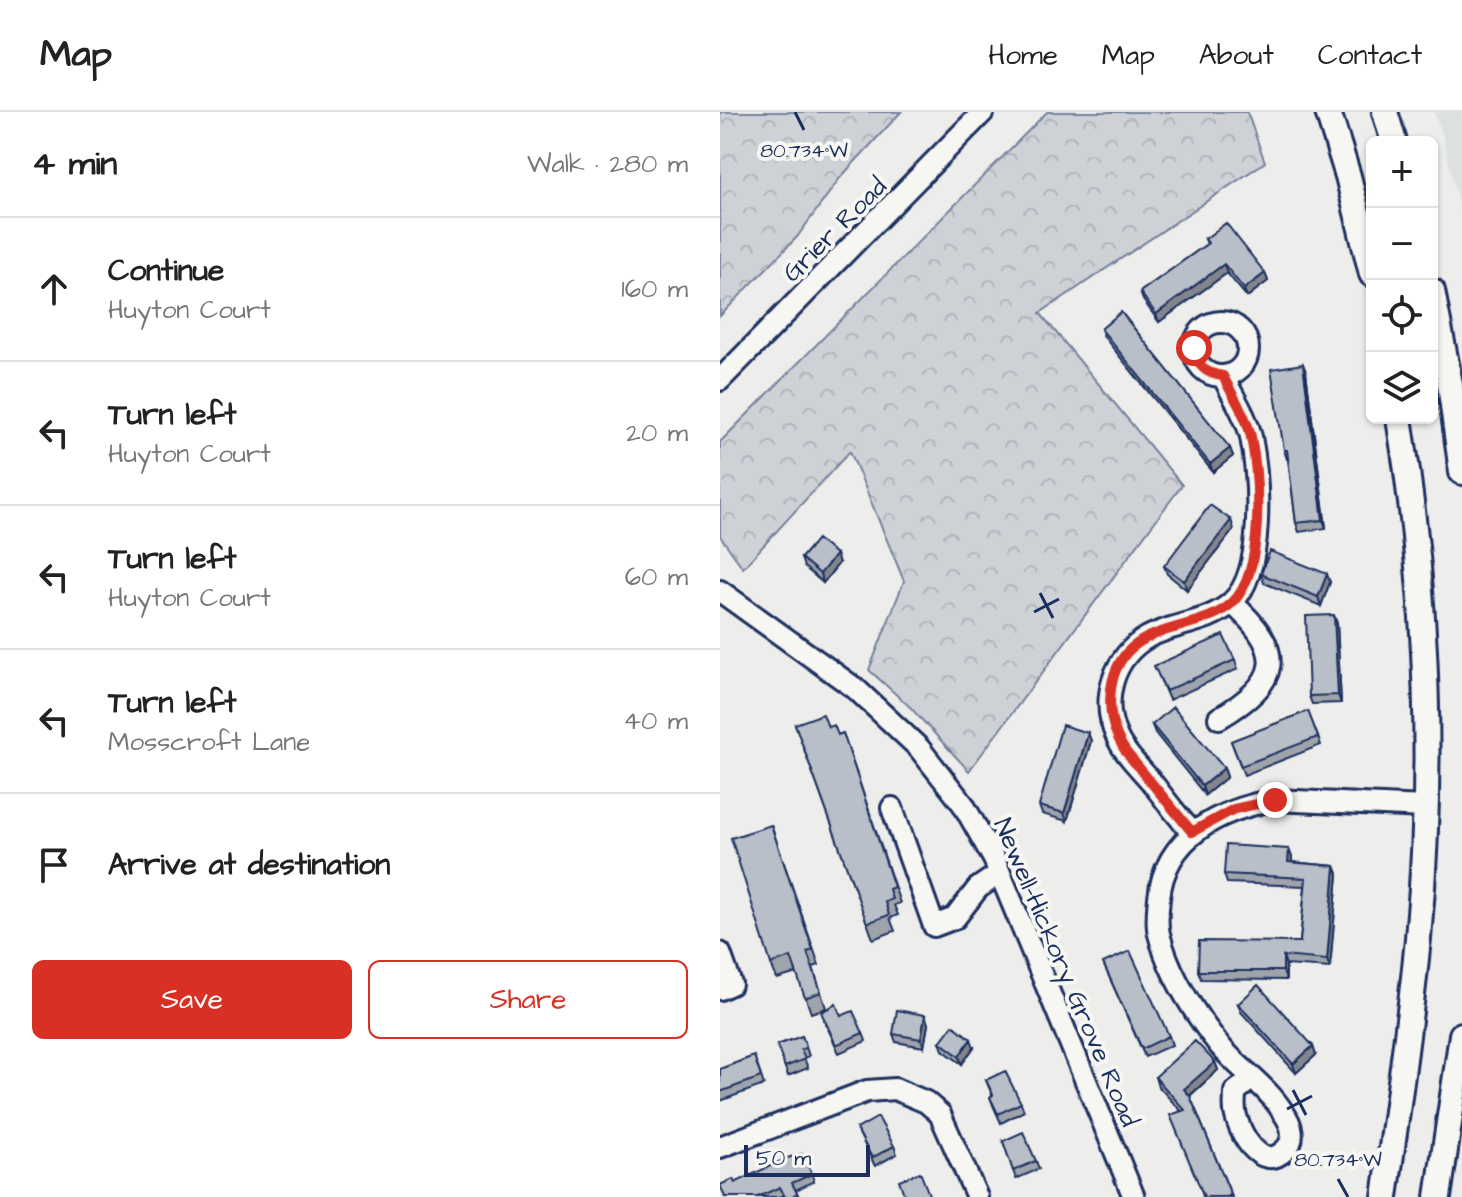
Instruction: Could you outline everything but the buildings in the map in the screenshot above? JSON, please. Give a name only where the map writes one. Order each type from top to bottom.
[{"type":"main road","points":[[1328,112],[1366,250]]},
{"type":"main road","points":[[1385,112],[1392,136]]},
{"type":"main road","points":[[1438,312],[1454,368],[1462,472]]},
{"type":"main road","points":[[1385,1197],[1416,952],[1425,807],[1426,723],[1420,592],[1414,521],[1400,424]]},
{"type":"main road","points":[[1438,1197],[1462,1035]]},
{"type":"street","name":"Grier Road","points":[[720,380],[983,112]]},
{"type":"street","points":[[1192,832],[1118,740],[1109,711],[1112,679],[1121,660],[1145,639],[1217,613],[1232,603],[1241,591],[1255,548],[1254,471],[1250,435],[1223,376]]},
{"type":"street","name":"Newell-Hickory Grove Road","points":[[720,591],[856,689],[919,748],[963,804],[1000,873],[1134,1197]]},
{"type":"street","points":[[1219,718],[1246,702],[1259,689],[1271,662],[1261,631],[1232,603]]},
{"type":"street","points":[[1251,1079],[1220,1046],[1181,988],[1158,932],[1159,890],[1176,852],[1192,832],[1234,809],[1275,800],[1425,807]]},
{"type":"street","points":[[892,808],[934,926],[955,918],[978,888],[1000,873]]},
{"type":"street","points":[[720,953],[731,984],[720,989]]},
{"type":"street","points":[[720,1147],[867,1091],[895,1089],[926,1102],[940,1114],[977,1197]]},
{"type":"shaded area","points":[[1434,112],[1462,112],[1462,219],[1442,134]]},
{"type":"green space","points":[[720,112],[901,112],[840,178],[797,237],[720,316]]},
{"type":"green space","points":[[1047,112],[1247,112],[1265,162],[1040,313],[1182,485],[969,771],[910,707],[869,670],[904,581],[850,451],[743,568],[720,536],[720,442]]},
{"type":"route","points":[[1194,348],[1195,357],[1206,372],[1223,376],[1250,435],[1254,471],[1255,548],[1241,591],[1232,603],[1217,613],[1145,639],[1121,660],[1112,679],[1109,711],[1118,740],[1126,752],[1192,832],[1234,809],[1275,800]]}]
